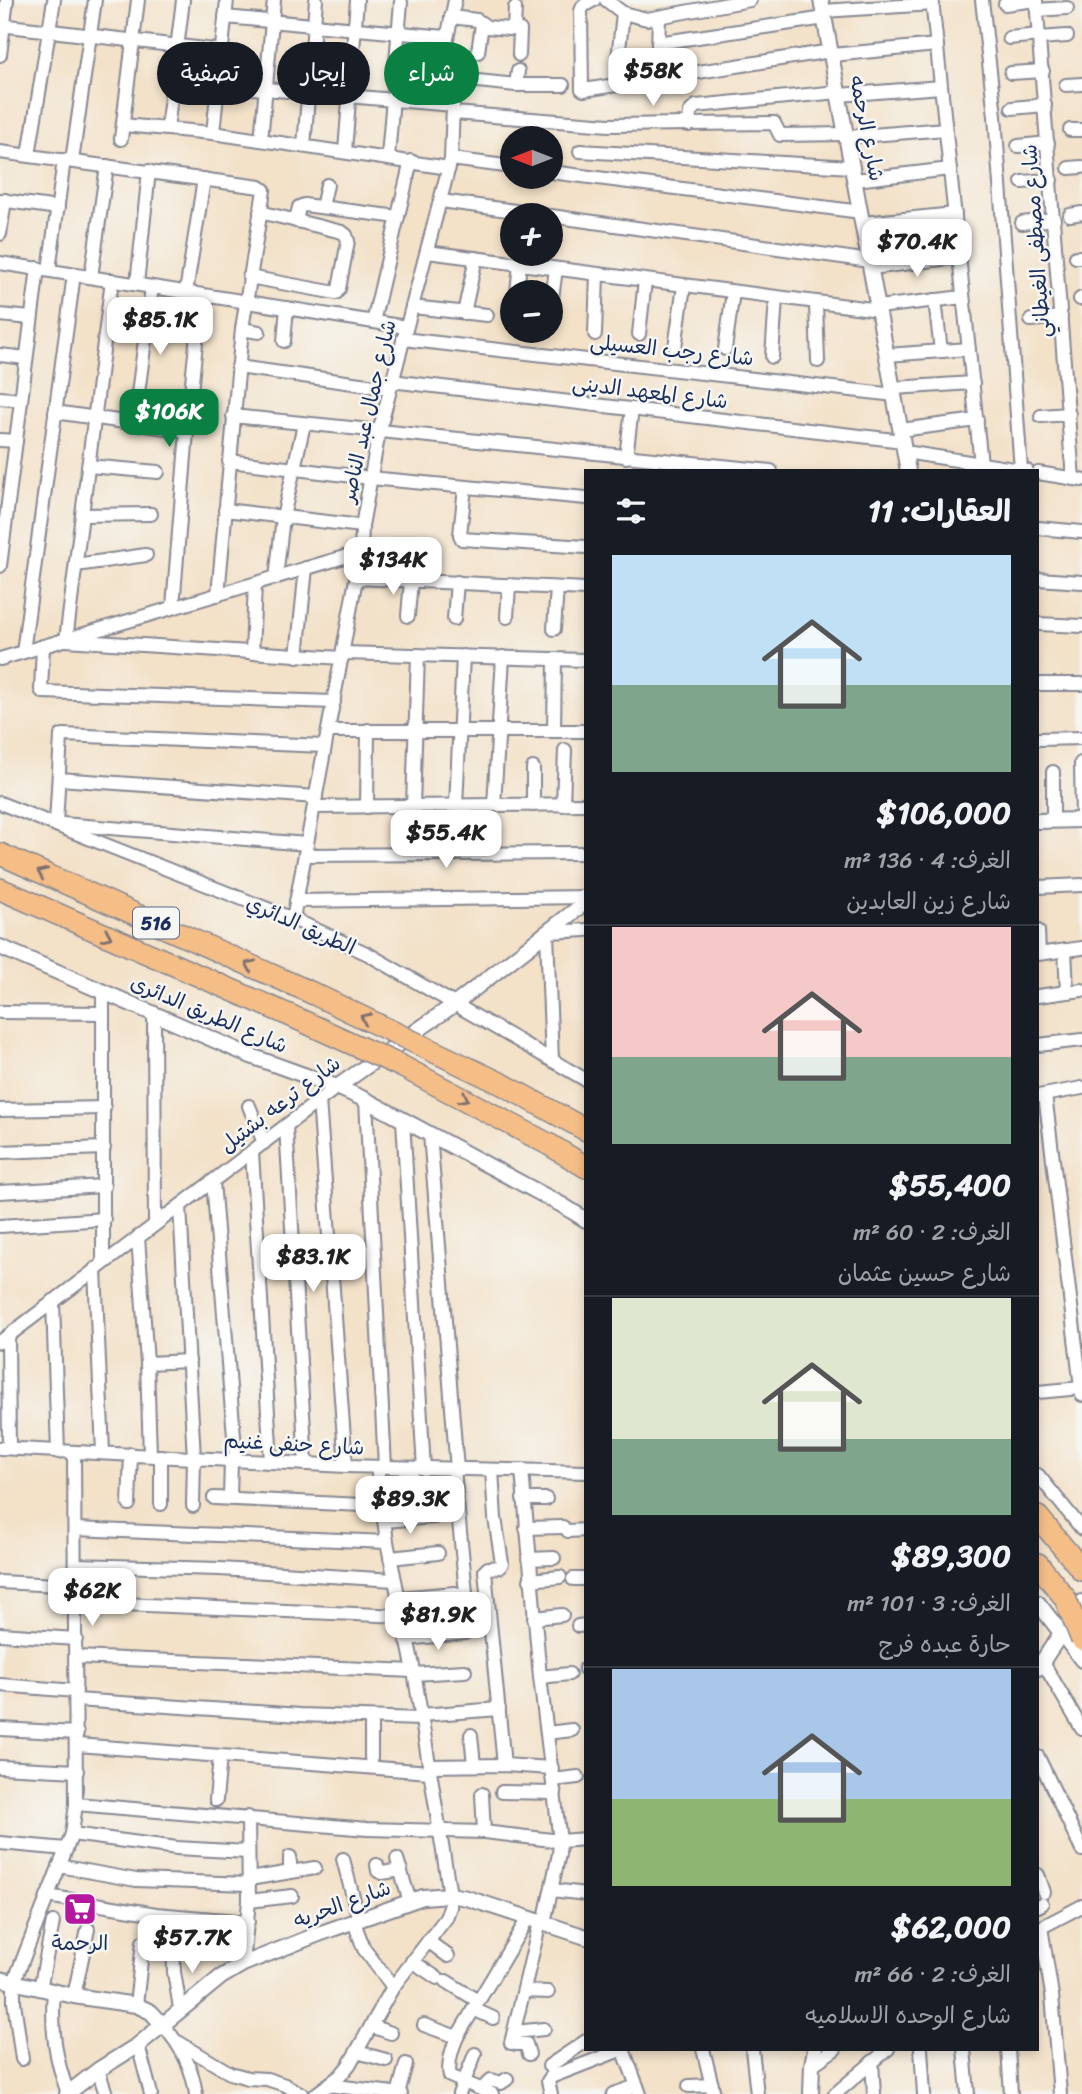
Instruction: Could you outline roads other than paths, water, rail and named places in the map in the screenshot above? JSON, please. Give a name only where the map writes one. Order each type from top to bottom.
[{"type":"highway","name":"516","points":[[0,854],[312,993],[502,1084],[584,1129]]},
{"type":"highway","name":"516","points":[[0,888],[403,1067],[584,1166]]},
{"type":"highway","points":[[1039,1518],[1076,1563]]},
{"type":"highway","points":[[1039,1565],[1073,1600],[1082,1618]]},
{"type":"highway","points":[[1073,1600],[1082,1640]]},
{"type":"street","points":[[0,55],[2,25],[8,0]]},
{"type":"street","points":[[30,155],[54,0]]},
{"type":"street","points":[[0,566],[5,482],[16,441],[31,318],[68,161],[95,0]]},
{"type":"street","points":[[121,139],[138,0]]},
{"type":"street","points":[[177,42],[183,0]]},
{"type":"street","points":[[223,42],[227,0]]},
{"type":"street","points":[[261,140],[274,0]]},
{"type":"street","points":[[314,42],[316,0]]},
{"type":"street","points":[[354,42],[357,0]]},
{"type":"street","points":[[445,42],[456,0]]},
{"type":"street","points":[[594,0],[583,6],[581,11],[582,89],[586,90],[831,53],[937,45]]},
{"type":"street","points":[[606,0],[635,18],[659,18],[750,0]]},
{"type":"street","points":[[982,0],[995,116],[1024,469]]},
{"type":"street","points":[[398,42],[401,2]]},
{"type":"street","points":[[658,43],[823,10],[932,2],[981,464]]},
{"type":"street","points":[[1005,4],[1067,8]]},
{"type":"street","name":"شارع مصطفى الغيطاني","points":[[1036,4],[1060,317],[1077,479]]},
{"type":"street","points":[[514,29],[515,8]]},
{"type":"street","name":"شارع الرحمه","points":[[823,10],[908,469]]},
{"type":"street","points":[[618,59],[623,13]]},
{"type":"street","points":[[225,17],[446,37]]},
{"type":"street","points":[[451,17],[477,20],[487,27],[521,32],[519,55]]},
{"type":"street","points":[[657,79],[659,18]]},
{"type":"street","points":[[479,45],[482,23]]},
{"type":"street","points":[[2,25],[157,43]]},
{"type":"street","points":[[1009,38],[1068,36]]},
{"type":"street","points":[[516,85],[518,71]]},
{"type":"street","points":[[1011,73],[1043,71]]},
{"type":"street","points":[[479,81],[516,85],[563,85]]},
{"type":"street","points":[[1066,85],[1082,84]]},
{"type":"street","points":[[689,125],[690,112],[696,106],[941,87]]},
{"type":"street","points":[[263,89],[277,90]]},
{"type":"street","points":[[167,129],[170,105]]},
{"type":"street","points":[[213,133],[216,105]]},
{"type":"street","points":[[304,146],[308,105]]},
{"type":"street","points":[[345,151],[348,105]]},
{"type":"street","points":[[388,157],[393,105]]},
{"type":"street","points":[[427,105],[601,124],[774,123],[780,135],[847,136],[946,130]]},
{"type":"street","name":"شارع جمال عبد الناصر","points":[[293,919],[361,552],[362,526],[379,432],[450,164],[452,105]]},
{"type":"street","points":[[1012,108],[1045,105]]},
{"type":"street","points":[[123,125],[213,133],[411,161],[500,166]]},
{"type":"street","points":[[1018,146],[1048,143]]},
{"type":"street","points":[[580,151],[854,174],[950,169]]},
{"type":"street","points":[[0,152],[260,187],[264,191],[237,367],[218,594]]},
{"type":"street","points":[[373,322],[411,161]]},
{"type":"street","points":[[91,277],[107,166]]},
{"type":"street","points":[[137,284],[149,171]]},
{"type":"street","points":[[564,174],[862,217],[955,214]]},
{"type":"street","points":[[186,292],[204,179]]},
{"type":"street","points":[[1022,183],[1051,180]]},
{"type":"street","points":[[322,207],[327,184]]},
{"type":"street","points":[[0,234],[2,200],[58,208]]},
{"type":"street","points":[[441,201],[500,209]]},
{"type":"street","points":[[296,220],[300,206],[398,218]]},
{"type":"street","points":[[249,277],[334,293],[338,291],[348,241],[346,235],[260,212]]},
{"type":"street","points":[[563,218],[871,265],[958,257]]},
{"type":"street","points":[[1022,223],[1054,219]]},
{"type":"street","points":[[427,252],[500,261]]},
{"type":"street","points":[[464,313],[476,258]]},
{"type":"street","name":"شارع رجب العسيلى","points":[[0,263],[373,322],[405,333],[894,392],[973,383]]},
{"type":"street","points":[[534,266],[816,304],[879,309],[963,297]]},
{"type":"street","points":[[555,280],[556,269]]},
{"type":"street","points":[[23,652],[74,274]]},
{"type":"street","points":[[594,334],[597,274]]},
{"type":"street","points":[[66,639],[112,281]]},
{"type":"street","points":[[639,334],[645,281]]},
{"type":"street","points":[[675,347],[684,286]]},
{"type":"street","points":[[134,424],[152,287]]},
{"type":"street","points":[[725,349],[733,292]]},
{"type":"street","points":[[173,607],[201,295]]},
{"type":"street","points":[[772,357],[776,298]]},
{"type":"street","points":[[935,300],[941,351]]},
{"type":"street","points":[[816,304],[818,362]]},
{"type":"street","points":[[412,307],[487,315]]},
{"type":"street","points":[[284,341],[288,308]]},
{"type":"street","points":[[0,315],[31,318]]},
{"type":"street","points":[[1031,320],[1060,317]]},
{"type":"street","points":[[242,329],[259,332]]},
{"type":"street","points":[[887,355],[969,349]]},
{"type":"street","points":[[0,355],[26,358]]},
{"type":"street","name":"شارع المعهد الدينى","points":[[237,367],[903,441]]},
{"type":"street","points":[[0,398],[21,400]]},
{"type":"street","points":[[626,457],[632,409]]},
{"type":"street","points":[[55,412],[187,432]]},
{"type":"street","points":[[1041,416],[1069,414]]},
{"type":"street","points":[[233,416],[750,469]]},
{"type":"street","points":[[903,441],[977,420]]},
{"type":"street","points":[[276,578],[283,517],[304,424]]},
{"type":"street","points":[[0,440],[16,441]]},
{"type":"street","points":[[903,441],[981,464],[1017,469]]},
{"type":"street","points":[[229,461],[370,478],[584,498]]},
{"type":"street","points":[[88,466],[158,472]]},
{"type":"street","points":[[1039,473],[1077,479]]},
{"type":"street","points":[[466,487],[460,535],[462,539],[584,547]]},
{"type":"street","points":[[225,510],[362,526]]},
{"type":"street","points":[[82,515],[152,514]]},
{"type":"street","points":[[1039,528],[1082,532]]},
{"type":"street","points":[[0,659],[361,552]]},
{"type":"street","points":[[76,565],[146,555]]},
{"type":"street","points":[[296,656],[306,568]]},
{"type":"street","points":[[356,578],[584,589]]},
{"type":"street","points":[[1039,579],[1082,582]]},
{"type":"street","points":[[408,616],[411,580]]},
{"type":"street","points":[[454,619],[457,582]]},
{"type":"street","points":[[252,653],[255,584]]},
{"type":"street","points":[[507,617],[509,585]]},
{"type":"street","points":[[554,629],[557,587]]},
{"type":"street","points":[[1039,624],[1082,626]]},
{"type":"street","points":[[66,639],[296,656],[418,655],[584,660]]},
{"type":"street","points":[[43,646],[43,692],[334,702]]},
{"type":"street","points":[[413,806],[418,655]]},
{"type":"street","points":[[456,806],[463,656]]},
{"type":"street","points":[[495,805],[503,657]]},
{"type":"street","points":[[554,731],[555,659]]},
{"type":"street","points":[[1039,684],[1082,684]]},
{"type":"street","points":[[367,807],[368,730]]},
{"type":"street","points":[[328,731],[584,731]]},
{"type":"street","points":[[325,746],[64,735],[61,737],[59,779],[52,824],[306,849],[584,853]]},
{"type":"street","points":[[1039,739],[1082,738]]},
{"type":"street","points":[[563,805],[565,750]]},
{"type":"street","points":[[1039,821],[1082,820],[1081,763]]},
{"type":"street","points":[[533,768],[533,805]]},
{"type":"street","points":[[1053,772],[1053,821]]},
{"type":"street","points":[[59,779],[367,807],[584,804]]},
{"type":"street","name":"الطريق الدائري","points":[[0,803],[293,919],[368,954],[584,1079]]},
{"type":"street","points":[[1039,887],[1082,885]]},
{"type":"street","points":[[296,901],[584,902]]},
{"type":"street","name":"شارع ترعه بشتيل","points":[[4,1339],[319,1100],[455,1004],[584,904]]},
{"type":"street","points":[[552,1059],[548,933],[584,930]]},
{"type":"street","name":"شارع الطريق الدائرى","points":[[0,947],[251,1056],[366,1100],[584,1219]]},
{"type":"street","points":[[1039,953],[1082,948]]},
{"type":"street","points":[[1065,950],[1067,992]]},
{"type":"street","points":[[1039,996],[1082,990]]},
{"type":"street","points":[[103,992],[104,1186],[99,1266],[103,1452]]},
{"type":"street","points":[[0,1012],[103,1013]]},
{"type":"street","points":[[154,1014],[155,1224]]},
{"type":"street","points":[[1039,1045],[1082,1040]]},
{"type":"street","points":[[1082,1088],[1041,1096],[1082,1395]]},
{"type":"street","points":[[319,1100],[346,1466]]},
{"type":"street","points":[[316,2094],[349,2065],[393,1986],[446,1917],[450,1907],[414,1672],[384,1521],[366,1100]]},
{"type":"street","points":[[249,1106],[264,1143]]},
{"type":"street","points":[[0,1110],[104,1108]]},
{"type":"street","points":[[403,1120],[424,1469]]},
{"type":"street","points":[[286,1126],[306,1464]]},
{"type":"street","points":[[398,1598],[461,1593],[456,1470],[430,1134]]},
{"type":"street","points":[[0,1152],[104,1148]]},
{"type":"street","points":[[252,1152],[271,1462]]},
{"type":"street","points":[[214,1181],[233,1460],[230,1499]]},
{"type":"street","points":[[0,1192],[104,1186]]},
{"type":"street","points":[[180,1206],[194,1458],[193,1506]]},
{"type":"street","points":[[0,1226],[103,1219]]},
{"type":"street","points":[[138,1237],[161,1504]]},
{"type":"street","points":[[53,1301],[58,1452]]},
{"type":"street","points":[[4,1339],[5,1448]]},
{"type":"street","points":[[147,1363],[189,1361]]},
{"type":"street","points":[[1039,1392],[1081,1388]]},
{"type":"street","name":"شارع حنفى غنيم","points":[[5,1448],[346,1466],[584,1472]]},
{"type":"street","points":[[22,2059],[14,2003],[7,1980],[47,1896],[72,1834],[76,1804],[74,1452]]},
{"type":"street","points":[[129,1504],[131,1454]]},
{"type":"street","points":[[410,1468],[414,1507]]},
{"type":"street","points":[[492,1470],[495,1518],[502,1563],[501,1566],[485,1571],[504,1765]]},
{"type":"street","points":[[507,2079],[501,2083],[491,2080],[487,2091],[460,2088],[449,2072],[457,2037],[476,2005],[537,1921],[552,1889],[560,1842],[530,1580],[522,1470]]},
{"type":"street","points":[[1039,1476],[1082,1529]]},
{"type":"street","points":[[214,1498],[383,1506]]},
{"type":"street","points":[[523,1499],[546,1499]]},
{"type":"street","points":[[384,1521],[434,1517]]},
{"type":"street","points":[[526,1528],[584,1530]]},
{"type":"street","points":[[75,1529],[387,1542]]},
{"type":"street","points":[[390,1558],[438,1553]]},
{"type":"street","points":[[528,1559],[554,1558]]},
{"type":"street","points":[[75,1565],[220,1569],[394,1580]]},
{"type":"street","points":[[530,1580],[560,1577]]},
{"type":"street","points":[[0,1582],[76,1586]]},
{"type":"street","points":[[1073,1600],[1060,1633],[1040,1665],[1082,1729]]},
{"type":"street","points":[[76,1602],[401,1616]]},
{"type":"street","points":[[1039,1604],[1082,1660]]},
{"type":"street","points":[[534,1618],[562,1615]]},
{"type":"street","points":[[406,1639],[466,1633]]},
{"type":"street","points":[[0,1634],[76,1639]]},
{"type":"street","points":[[76,1657],[414,1672],[465,1671]]},
{"type":"street","points":[[540,1677],[569,1674]]},
{"type":"street","points":[[0,1685],[76,1695],[300,1715],[421,1717],[499,1709]]},
{"type":"street","points":[[371,1718],[371,1758]]},
{"type":"street","points":[[0,1729],[220,1757],[429,1769],[504,1765],[553,1780]]},
{"type":"street","points":[[547,1733],[572,1730]]},
{"type":"street","points":[[471,1735],[474,1765]]},
{"type":"street","points":[[216,1800],[220,1757]]},
{"type":"street","points":[[1039,1759],[1082,1850]]},
{"type":"street","points":[[0,1767],[77,1771]]},
{"type":"street","points":[[502,1792],[578,1777]]},
{"type":"street","points":[[482,1794],[484,1832]]},
{"type":"street","points":[[76,1804],[367,1829],[484,1832],[560,1842],[584,1839]]},
{"type":"street","points":[[243,1964],[249,1901],[248,1817]]},
{"type":"street","points":[[72,1834],[177,1848],[248,1853]]},
{"type":"street","points":[[0,1843],[66,1849]]},
{"type":"street","points":[[290,1857],[290,1872]]},
{"type":"street","points":[[343,1859],[364,1949],[393,1986]]},
{"type":"street","points":[[377,1865],[378,1871],[382,1873],[399,1864],[410,1902]]},
{"type":"street","points":[[59,1866],[136,1880],[248,1882],[315,1868]]},
{"type":"street","points":[[552,1889],[584,1894]]},
{"type":"street","name":"شارع الحريه","points":[[68,2094],[98,2070],[138,2045],[221,1977],[243,1964],[423,1897],[450,1895],[583,1936]]},
{"type":"street","points":[[47,1896],[156,1914],[248,1922]]},
{"type":"street","points":[[249,1901],[292,1896]]},
{"type":"street","points":[[1060,2094],[1052,1995],[1039,1928],[1082,1906]]},
{"type":"street","points":[[529,2054],[526,2044],[516,2044],[513,2037],[537,1921]]},
{"type":"street","points":[[53,1923],[47,1990],[53,2043],[68,2094]]},
{"type":"street","points":[[74,1996],[88,1929]]},
{"type":"street","points":[[428,1941],[449,1956]]},
{"type":"street","points":[[136,2005],[143,1942]]},
{"type":"street","points":[[173,1943],[174,1972],[180,2008]]},
{"type":"street","points":[[412,1961],[441,1979],[492,2018]]},
{"type":"street","points":[[7,1980],[74,1996],[136,2005],[151,2012],[178,2042],[193,2075],[197,2094]]},
{"type":"street","points":[[524,1991],[548,1992]]},
{"type":"street","points":[[424,2025],[457,2037]]},
{"type":"street","points":[[371,2026],[391,2033]]},
{"type":"street","points":[[513,2037],[544,2029]]},
{"type":"street","points":[[178,2042],[230,2073],[267,2079],[302,2094]]},
{"type":"street","points":[[549,2066],[584,2042]]},
{"type":"street","points":[[138,2045],[151,2094]]},
{"type":"street","points":[[551,2094],[548,2081],[551,2077],[618,2051]]},
{"type":"street","points":[[613,2094],[638,2090],[624,2051]]},
{"type":"street","points":[[689,2086],[713,2089],[704,2051]]},
{"type":"street","points":[[752,2051],[757,2094]]},
{"type":"street","points":[[811,2094],[815,2051]]},
{"type":"street","points":[[812,2065],[832,2051]]},
{"type":"street","points":[[835,2094],[886,2051]]},
{"type":"street","points":[[921,2051],[924,2094]]},
{"type":"street","points":[[964,2051],[968,2094]]},
{"type":"street","points":[[1008,2051],[1011,2094]]},
{"type":"street","points":[[357,2052],[386,2060]]},
{"type":"street","points":[[460,2088],[475,2054]]},
{"type":"street","points":[[872,2062],[874,2094]]},
{"type":"street","points":[[328,2085],[400,2094],[406,2064]]},
{"type":"street","points":[[98,2070],[106,2094]]},
{"type":"place","name":"الرحمة","points":[[80,1909]]}]
